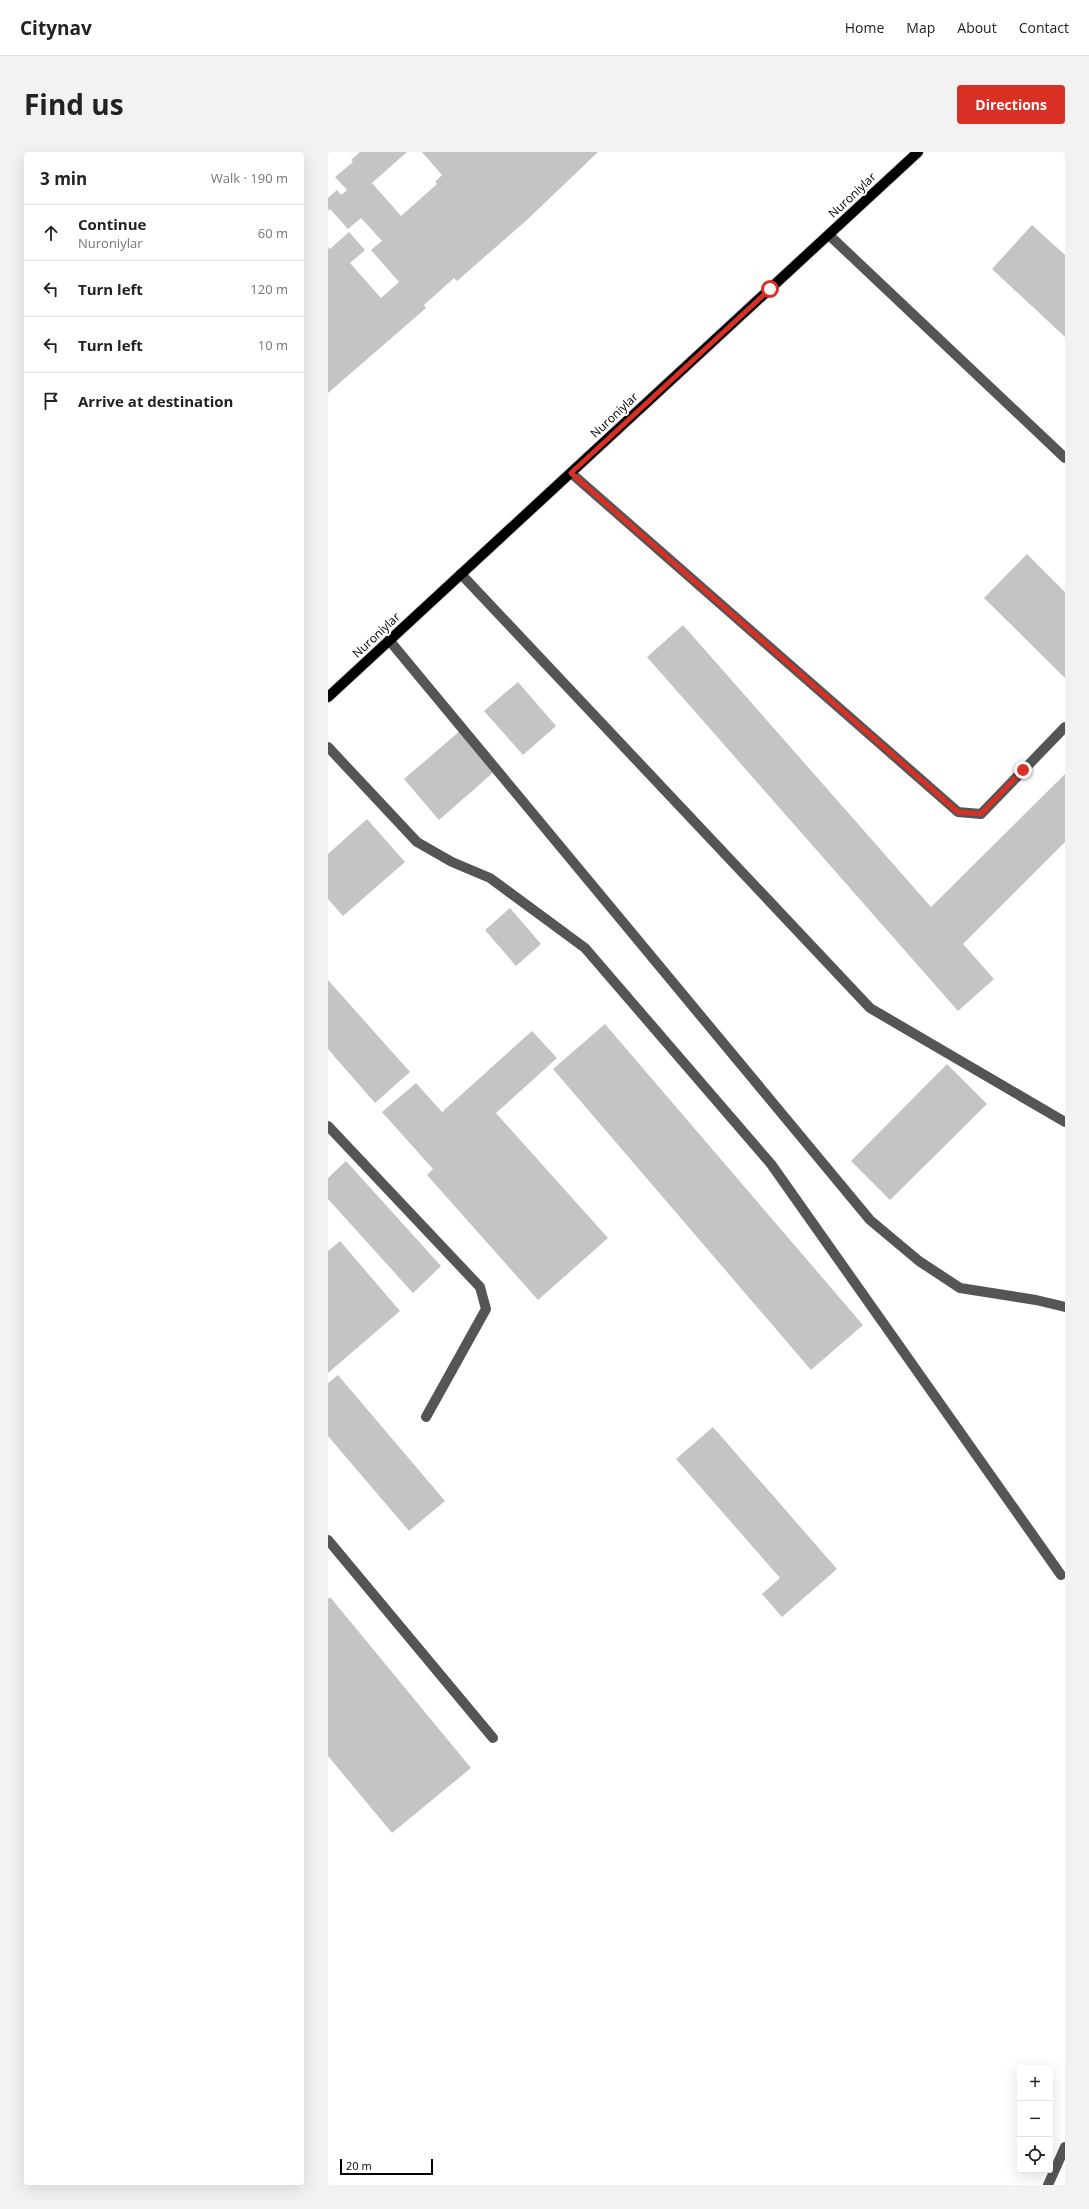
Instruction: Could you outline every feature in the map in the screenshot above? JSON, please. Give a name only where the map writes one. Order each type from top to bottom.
[{"type":"main road","name":"Nuroniylar","points":[[328,697],[918,152]]},
{"type":"lane","points":[[829,234],[1065,458]]},
{"type":"lane","points":[[571,473],[958,812],[981,814],[1065,727]]},
{"type":"lane","points":[[461,574],[870,1008],[1065,1122]]},
{"type":"lane","points":[[389,640],[870,1220],[919,1261],[960,1288],[1036,1300],[1065,1307]]},
{"type":"lane","points":[[328,747],[417,842],[452,862],[490,878],[585,948],[771,1164],[1061,1575]]},
{"type":"lane","points":[[328,1126],[480,1287],[486,1309],[426,1417]]},
{"type":"lane","points":[[328,1540],[493,1738]]},
{"type":"lane","points":[[1048,2185],[1065,2147]]},
{"type":"building","points":[[360,152],[407,152],[372,183],[401,216],[437,184],[435,182],[442,175],[422,152],[598,152],[529,218],[457,281],[454,278],[424,305],[426,308],[328,393],[328,247],[330,249],[349,232],[365,250],[350,263],[381,298],[399,282],[371,250],[382,241],[361,218],[348,229],[330,209],[328,211],[328,198],[337,190],[341,195],[347,190],[335,177],[353,162],[351,160]]},
{"type":"building","points":[[1032,225],[1065,255],[1065,337],[992,269]]},
{"type":"building","points":[[1027,554],[1065,592],[1065,678],[984,598]]},
{"type":"building","points":[[683,625],[931,907],[1065,774],[1065,842],[963,944],[994,979],[958,1011],[647,657]]},
{"type":"building","points":[[518,682],[556,726],[523,755],[484,711]]},
{"type":"building","points":[[461,730],[495,771],[439,820],[404,779]]},
{"type":"building","points":[[367,819],[405,862],[343,916],[328,899],[328,854]]},
{"type":"building","points":[[510,908],[541,944],[516,966],[485,930]]},
{"type":"building","points":[[328,980],[410,1072],[375,1103],[328,1049]]},
{"type":"building","points":[[605,1024],[863,1325],[811,1370],[553,1069]]},
{"type":"building","points":[[532,1031],[557,1058],[496,1113],[608,1238],[538,1300],[427,1175],[433,1169],[382,1112],[416,1083],[442,1112]]},
{"type":"building","points":[[947,1064],[987,1104],[890,1200],[851,1161]]},
{"type":"building","points":[[346,1161],[441,1266],[413,1293],[328,1199],[328,1178]]},
{"type":"building","points":[[340,1241],[400,1311],[328,1373],[328,1251]]},
{"type":"building","points":[[338,1375],[445,1501],[409,1531],[328,1436],[328,1383]]},
{"type":"building","points":[[713,1427],[837,1569],[782,1617],[762,1594],[780,1578],[676,1459]]},
{"type":"building","points":[[330,1597],[471,1768],[392,1833],[328,1756],[328,1599]]},
{"type":"route","points":[[770,289],[571,473],[958,812],[981,814],[1023,770]]}]
